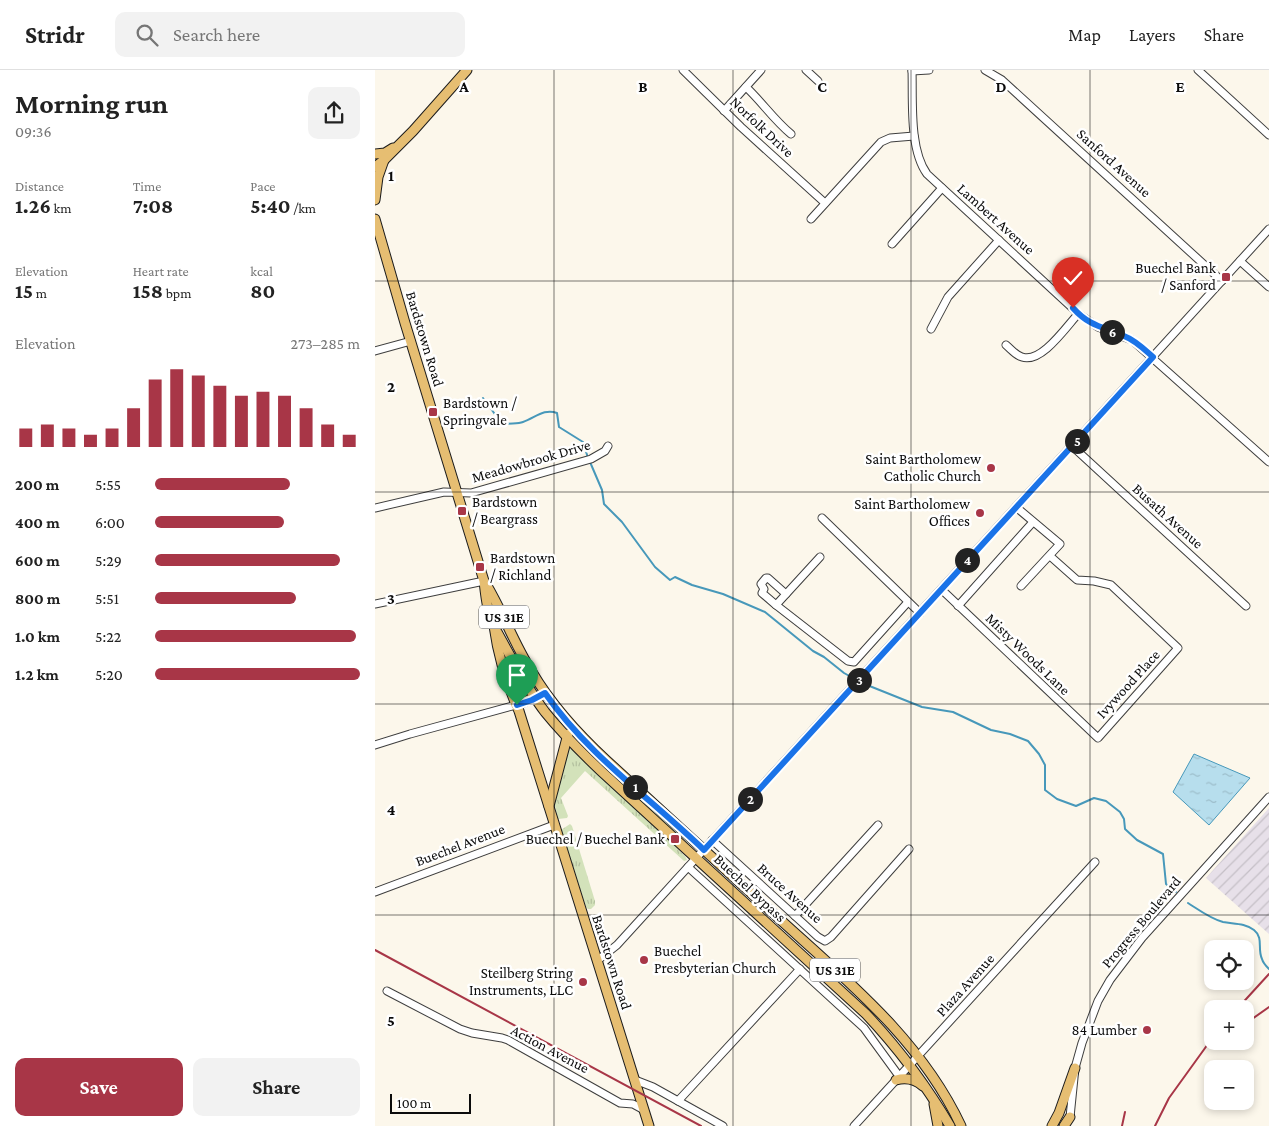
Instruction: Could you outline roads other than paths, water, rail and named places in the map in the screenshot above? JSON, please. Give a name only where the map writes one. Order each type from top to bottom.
[{"type":"main road","points":[[375,167],[385,160],[467,70]]},
{"type":"main road","points":[[375,154],[385,153],[399,144]]},
{"type":"main road","points":[[375,200],[378,176],[385,160]]},
{"type":"main road","name":"Bardstown Road","points":[[375,219],[484,581],[499,654],[517,705],[649,1126]]},
{"type":"main road","name":"Bardstown Road","points":[[484,581],[499,606],[524,658],[545,693]]},
{"type":"main road","points":[[489,610],[499,606]]},
{"type":"main road","name":"Buechel Bypass","points":[[494,625],[536,698],[568,739],[645,811],[700,854],[861,994],[894,1027],[919,1056],[961,1126]]},
{"type":"main road","points":[[517,705],[545,693]]},
{"type":"main road","name":"Buechel Bypass","points":[[545,693],[568,722],[596,751],[866,1014],[910,1065],[950,1126]]},
{"type":"main road","points":[[549,806],[568,739],[568,722]]},
{"type":"main road","points":[[1052,1126],[1059,1113],[1075,1068]]},
{"type":"main road","points":[[897,1078],[912,1079],[930,1093],[938,1126]]},
{"type":"main road","points":[[951,1107],[968,1126]]},
{"type":"main road","points":[[1064,1126],[1069,1122]]},
{"type":"street","name":"Norfolk Drive","points":[[683,70],[724,111],[825,203]]},
{"type":"street","points":[[724,111],[761,70]]},
{"type":"street","points":[[806,70],[818,81]]},
{"type":"street","points":[[912,71],[929,70]]},
{"type":"street","name":"Sanford Avenue","points":[[985,70],[1003,80],[1222,281]]},
{"type":"street","points":[[1198,70],[1269,135]]},
{"type":"street","name":"Lambert Avenue","points":[[912,71],[914,136],[921,164],[927,174],[1078,314],[1098,327],[1132,340],[1269,462]]},
{"type":"street","points":[[745,87],[756,96],[779,124],[791,134]]},
{"type":"street","points":[[811,219],[881,142],[890,138],[914,136]]},
{"type":"street","points":[[892,244],[942,188]]},
{"type":"street","points":[[598,960],[617,945],[1269,229]]},
{"type":"street","points":[[931,329],[948,296],[999,240]]},
{"type":"street","points":[[1239,262],[1269,287]]},
{"type":"street","points":[[1006,345],[1019,356],[1035,357],[1046,349],[1078,314]]},
{"type":"street","points":[[375,351],[411,341]]},
{"type":"street","name":"Meadowbrook Drive","points":[[375,508],[444,492],[471,493],[591,459],[605,451],[608,446]]},
{"type":"street","name":"Busath Avenue","points":[[1072,446],[1246,606]]},
{"type":"street","points":[[1016,507],[1060,544],[1021,586]]},
{"type":"street","points":[[822,518],[920,612]]},
{"type":"street","points":[[958,606],[1033,522]]},
{"type":"street","name":"Ivywood Place","points":[[1049,556],[1077,580],[1111,585],[1179,648],[1098,738]]},
{"type":"street","points":[[777,605],[820,557]]},
{"type":"street","points":[[786,594],[768,578],[761,584],[764,589],[762,593],[847,661],[854,662],[908,602]]},
{"type":"street","points":[[375,604],[484,581]]},
{"type":"street","name":"Misty Woods Lane","points":[[941,589],[1098,738]]},
{"type":"street","points":[[375,745],[517,705]]},
{"type":"street","points":[[588,758],[596,751]]},
{"type":"street","name":"Progress Boulevard","points":[[1069,1122],[1075,1068],[1089,1022],[1098,1001],[1124,960],[1269,797]]},
{"type":"street","name":"Buechel Avenue","points":[[375,892],[555,825]]},
{"type":"street","points":[[795,916],[878,825]]},
{"type":"street","name":"Bruce Avenue","points":[[712,840],[822,940],[827,940],[909,850]]},
{"type":"street","name":"Plaza Avenue","points":[[854,1126],[1095,862]]},
{"type":"street","points":[[688,867],[864,1028],[897,1078]]},
{"type":"street","points":[[678,1101],[800,969]]},
{"type":"street","name":"Action Avenue","points":[[387,991],[460,1029],[508,1040],[620,1103],[633,1104],[644,1110]]},
{"type":"street","points":[[635,1080],[653,1087],[723,1126]]},
{"type":"water","points":[[1194,754],[1250,778],[1209,825],[1173,792]]},
{"type":"waterway","points":[[483,398],[497,417],[506,424],[521,423],[548,412],[557,413],[559,427],[583,442],[588,458]]},
{"type":"waterway","points":[[590,462],[602,490],[604,504],[622,522],[655,567],[670,580],[675,577],[692,585],[723,594],[765,612],[813,651],[862,683],[922,707],[953,712],[991,730],[1010,734],[1028,741],[1045,765],[1045,790],[1057,799],[1076,806],[1094,798],[1106,801],[1120,812],[1124,819],[1125,829],[1137,840],[1163,854],[1166,884],[1176,892]]},
{"type":"waterway","points":[[1188,903],[1219,921],[1243,925],[1254,930],[1259,936],[1262,960],[1269,969]]},
{"type":"railway","points":[[375,950],[701,1126]]},
{"type":"railway","points":[[1245,1000],[1269,974]]},
{"type":"railway","points":[[1254,1018],[1269,1007]]},
{"type":"railway","points":[[1155,1126],[1169,1098],[1204,1049]]},
{"type":"railway","points":[[1122,1126],[1125,1112]]},
{"type":"place","name":"Buechel Bank / Sanford","points":[[1226,277]]},
{"type":"place","name":"Bardstown / Springvale","points":[[433,412]]},
{"type":"place","name":"Saint Bartholomew Catholic Church","points":[[991,468]]},
{"type":"place","name":"Bardstown / Beargrass","points":[[462,511]]},
{"type":"place","name":"Saint Bartholomew Offices","points":[[980,513]]},
{"type":"place","name":"Bardstown / Richland","points":[[480,567]]},
{"type":"place","name":"Buechel / Buechel Bank","points":[[675,839]]},
{"type":"place","name":"Buechel Presbyterian Church","points":[[644,960]]},
{"type":"place","name":"Steilberg String Instruments, LLC","points":[[583,982]]},
{"type":"place","name":"84 Lumber","points":[[1147,1030]]}]
